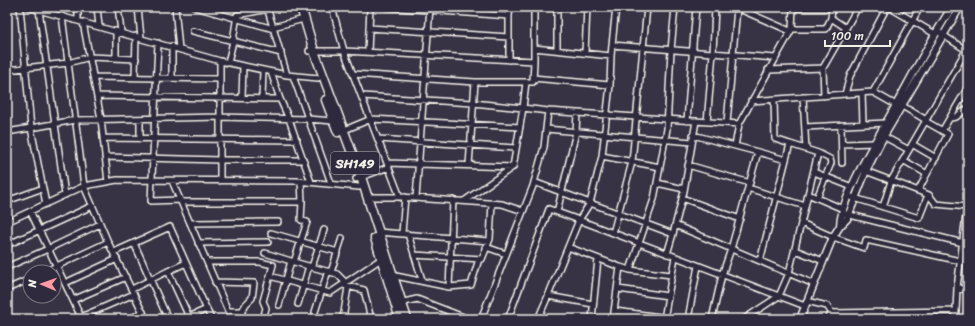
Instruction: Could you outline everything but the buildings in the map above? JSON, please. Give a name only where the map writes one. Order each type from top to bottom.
[{"type":"main road","name":"SH149","points":[[296,7],[340,132],[367,197],[398,303],[400,319]]},
{"type":"main road","name":"SH149","points":[[301,7],[318,78],[333,121],[340,132]]},
{"type":"main road","name":"SH149","points":[[358,178],[359,187],[381,259],[389,274]]},
{"type":"main road","name":"SH149","points":[[398,303],[407,319]]},
{"type":"street","points":[[20,7],[31,128],[46,204]]},
{"type":"street","points":[[28,7],[39,10],[50,10],[62,16],[158,42],[220,61],[290,76],[318,78]]},
{"type":"street","points":[[78,7],[80,21],[90,57],[102,119],[108,182]]},
{"type":"street","points":[[97,7],[98,26]]},
{"type":"street","points":[[116,58],[119,32],[118,7]]},
{"type":"street","points":[[135,77],[139,37],[138,7]]},
{"type":"street","points":[[175,7],[179,48]]},
{"type":"street","points":[[195,7],[273,28],[300,20]]},
{"type":"street","points":[[332,7],[344,50],[388,165],[402,197],[405,234],[422,280]]},
{"type":"street","points":[[368,52],[370,7]]},
{"type":"street","points":[[386,7],[430,8],[509,16]]},
{"type":"street","points":[[509,60],[510,7]]},
{"type":"street","points":[[353,74],[475,82],[533,82],[534,7]]},
{"type":"street","points":[[556,7],[557,50]]},
{"type":"street","points":[[585,53],[587,7]]},
{"type":"street","points":[[538,319],[579,220],[590,203],[602,156],[610,85],[611,56],[616,7]]},
{"type":"street","points":[[613,233],[632,162],[647,7]]},
{"type":"street","points":[[630,270],[654,200],[665,140],[675,7]]},
{"type":"street","points":[[687,121],[696,7]]},
{"type":"street","points":[[707,122],[713,53],[714,7]]},
{"type":"street","points":[[727,123],[736,7],[791,30],[826,29],[831,18],[832,7],[793,7],[791,30],[739,124],[735,146]]},
{"type":"street","points":[[824,96],[823,68],[858,7]]},
{"type":"street","points":[[845,94],[850,76],[888,7],[967,48],[891,181],[882,207]]},
{"type":"street","points":[[873,92],[920,7]]},
{"type":"street","points":[[800,319],[833,237],[840,226],[843,211],[852,187],[864,170],[936,33],[952,7]]},
{"type":"street","points":[[840,226],[846,222],[849,215],[875,143],[882,135],[886,123],[960,7]]},
{"type":"street","points":[[228,62],[237,15],[268,8],[281,53],[308,119],[331,183]]},
{"type":"street","points":[[416,198],[430,8]]},
{"type":"street","points":[[39,10],[65,195]]},
{"type":"street","points":[[62,16],[84,186],[108,242],[146,319]]},
{"type":"street","points":[[831,18],[846,28]]},
{"type":"street","points":[[369,28],[509,37]]},
{"type":"street","points":[[193,30],[281,53]]},
{"type":"street","points":[[158,42],[151,200],[302,202]]},
{"type":"street","points":[[612,45],[775,58]]},
{"type":"street","points":[[172,46],[172,78]]},
{"type":"street","points":[[534,48],[611,56]]},
{"type":"street","points":[[312,51],[344,50],[534,61]]},
{"type":"street","points":[[7,70],[68,63],[90,57],[136,59]]},
{"type":"street","points":[[220,61],[220,181]]},
{"type":"street","points":[[242,98],[243,66]]},
{"type":"street","points":[[768,70],[823,68]]},
{"type":"street","points":[[262,99],[263,70]]},
{"type":"street","points":[[271,72],[311,182]]},
{"type":"street","points":[[93,77],[220,79]]},
{"type":"street","points":[[533,78],[610,85]]},
{"type":"street","points":[[469,165],[475,82]]},
{"type":"street","points":[[464,201],[513,167],[526,82]]},
{"type":"street","points":[[942,131],[968,87]]},
{"type":"street","points":[[751,101],[873,92],[898,104],[948,134],[918,191]]},
{"type":"street","points":[[862,93],[863,124]]},
{"type":"street","points":[[97,96],[280,99]]},
{"type":"street","points":[[362,96],[423,99],[637,118],[739,124]]},
{"type":"street","points":[[803,97],[806,149]]},
{"type":"street","points":[[774,100],[775,139],[818,153],[831,161],[817,198]]},
{"type":"street","points":[[950,118],[956,117],[968,108]]},
{"type":"street","points":[[483,318],[534,182],[544,147],[548,111]]},
{"type":"street","points":[[557,212],[576,132],[577,113]]},
{"type":"street","points":[[7,132],[75,120],[102,119],[220,117],[289,118],[333,121]]},
{"type":"street","points":[[140,119],[140,139]]},
{"type":"street","points":[[340,132],[371,119],[520,127]]},
{"type":"street","points":[[666,254],[673,234],[682,198],[696,121]]},
{"type":"street","points":[[805,127],[886,123]]},
{"type":"street","points":[[841,125],[842,163]]},
{"type":"street","points":[[546,129],[692,142]]},
{"type":"street","points":[[693,135],[786,160]]},
{"type":"street","points":[[882,135],[909,150]]},
{"type":"street","points":[[103,138],[297,140]]},
{"type":"street","points":[[378,139],[516,148]]},
{"type":"street","points":[[842,144],[875,143]]},
{"type":"street","points":[[760,261],[790,144]]},
{"type":"street","points":[[912,144],[936,158]]},
{"type":"street","points":[[712,319],[722,275],[740,219],[758,152]]},
{"type":"street","points":[[744,319],[779,296],[789,273],[818,153]]},
{"type":"street","points":[[602,156],[660,167]]},
{"type":"street","points":[[105,157],[220,160],[303,160]]},
{"type":"street","points":[[903,160],[927,174]]},
{"type":"street","points":[[358,178],[388,165],[419,164],[513,167]]},
{"type":"street","points":[[688,165],[749,185],[805,206]]},
{"type":"street","points":[[864,170],[928,195],[936,204],[967,207],[957,288],[955,319]]},
{"type":"street","points":[[814,172],[852,187]]},
{"type":"street","points":[[7,222],[84,186],[117,180],[301,181],[359,187]]},
{"type":"street","points":[[172,181],[228,311],[242,311]]},
{"type":"street","points":[[279,305],[307,222],[300,220],[302,202],[301,181]]},
{"type":"street","points":[[534,182],[673,234]]},
{"type":"street","points":[[657,183],[684,189]]},
{"type":"street","points":[[7,201],[43,188]]},
{"type":"street","points":[[808,194],[849,215],[962,243]]},
{"type":"street","points":[[848,196],[919,218],[928,195]]},
{"type":"street","points":[[367,197],[402,197],[492,203],[502,204],[523,211]]},
{"type":"street","points":[[682,198],[740,219]]},
{"type":"street","points":[[450,286],[453,200]]},
{"type":"street","points":[[389,274],[450,286],[471,285],[479,259],[482,259],[489,241],[492,203]]},
{"type":"street","points":[[7,245],[92,206]]},
{"type":"street","points":[[508,319],[549,209],[779,296],[806,304],[827,306],[832,313]]},
{"type":"street","points":[[30,211],[55,264]]},
{"type":"street","points":[[190,223],[278,222]]},
{"type":"street","points":[[801,223],[833,237],[864,248],[866,240],[960,261]]},
{"type":"street","points":[[7,266],[48,249],[100,224]]},
{"type":"street","points":[[675,225],[814,284]]},
{"type":"street","points":[[114,252],[170,228],[212,319]]},
{"type":"street","points":[[298,304],[324,230]]},
{"type":"street","points":[[378,232],[489,241]]},
{"type":"street","points":[[271,233],[338,252]]},
{"type":"street","points":[[316,312],[322,291],[338,252],[342,238]]},
{"type":"street","points":[[60,264],[108,242]]},
{"type":"street","points":[[198,243],[268,242]]},
{"type":"street","points":[[134,243],[168,319]]},
{"type":"street","points":[[486,247],[506,254]]},
{"type":"street","points":[[568,247],[630,270],[672,275]]},
{"type":"street","points":[[794,250],[823,261]]},
{"type":"street","points":[[265,253],[337,274],[346,285],[364,290],[371,319]]},
{"type":"street","points":[[414,255],[479,259]]},
{"type":"street","points":[[664,318],[674,257]]},
{"type":"street","points":[[65,283],[117,259]]},
{"type":"street","points":[[270,276],[331,293],[346,285],[381,259]]},
{"type":"street","points":[[592,319],[598,259]]},
{"type":"street","points":[[207,262],[260,262],[273,265],[263,301],[266,308],[263,319]]},
{"type":"street","points":[[62,277],[81,318],[133,292],[150,280],[186,263]]},
{"type":"street","points":[[688,319],[698,266]]},
{"type":"street","points":[[614,319],[620,267]]},
{"type":"street","points":[[168,271],[190,318],[207,309]]},
{"type":"street","points":[[73,300],[126,277]]},
{"type":"street","points":[[7,289],[22,282]]},
{"type":"street","points":[[216,282],[254,283],[252,298],[242,311],[241,319]]},
{"type":"street","points":[[343,319],[346,285]]},
{"type":"street","points":[[957,288],[968,290]]},
{"type":"street","points":[[618,289],[668,296]]},
{"type":"street","points":[[548,296],[593,304]]},
{"type":"street","points":[[398,303],[417,299],[466,318]]},
{"type":"street","points":[[615,311],[676,319]]},
{"type":"street","points":[[827,319],[832,313],[956,311]]},
{"type":"street","points":[[130,319],[143,312]]},
{"type":"street","points":[[887,312],[888,319]]},
{"type":"street","points":[[908,312],[908,319]]}]
